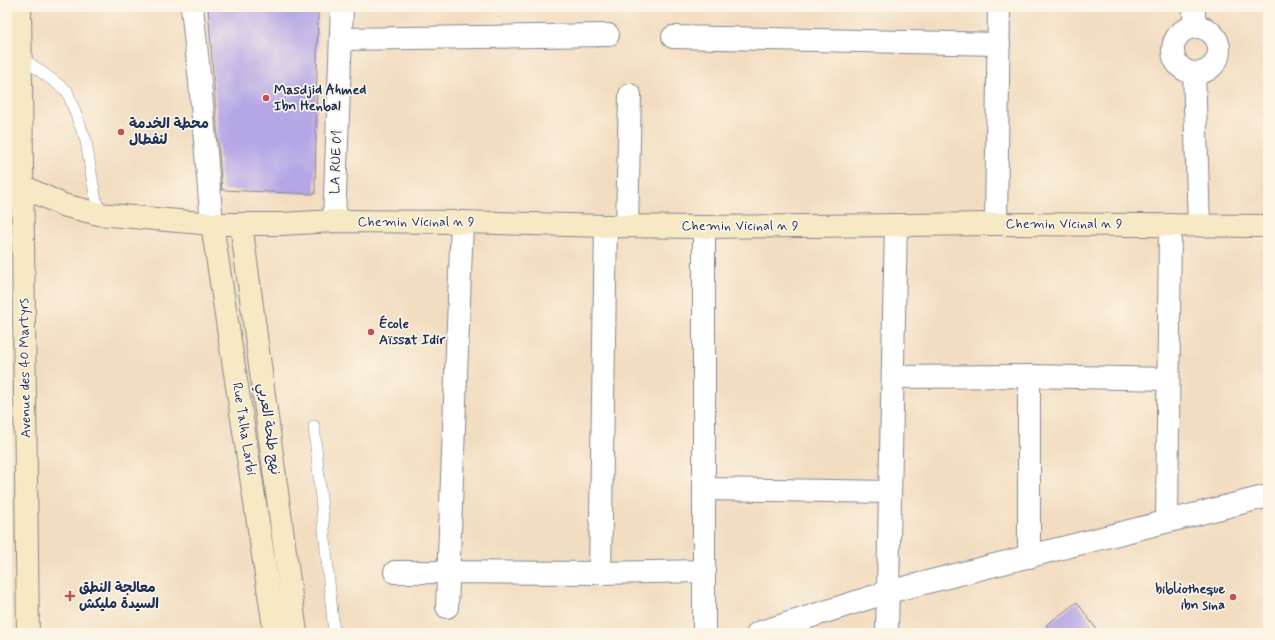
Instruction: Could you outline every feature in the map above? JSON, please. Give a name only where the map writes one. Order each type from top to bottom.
[{"type":"street","name":"Avenue des 40 Martyrs","points":[[20,7],[15,219],[28,633]]},
{"type":"street","points":[[192,7],[212,224]]},
{"type":"street","name":"LA RUE 01","points":[[334,221],[342,7]]},
{"type":"street","points":[[996,224],[999,7]]},
{"type":"street","points":[[1194,17],[1202,27],[1209,30],[1215,36],[1220,50],[1219,58],[1209,70],[1194,73],[1180,67],[1173,53],[1176,39],[1187,29],[1194,17]]},
{"type":"street","points":[[341,39],[608,35]]},
{"type":"street","points":[[673,36],[999,44]]},
{"type":"street","points":[[1194,73],[1199,225]]},
{"type":"street","points":[[628,226],[630,95]]},
{"type":"street","name":"Chemin Vicinal n 9","points":[[15,186],[63,205],[99,214],[212,224],[281,224],[334,221],[704,227],[996,224],[1268,226]]},
{"type":"street","points":[[15,219],[63,205]]},
{"type":"street","points":[[447,607],[462,222]]},
{"type":"street","name":"Rue Talha Larbi","points":[[212,224],[275,633]]},
{"type":"street","name":"نهج طلحة العربي","points":[[242,224],[296,633]]},
{"type":"street","points":[[887,633],[896,225]]},
{"type":"street","points":[[1167,521],[1170,225]]},
{"type":"street","points":[[600,573],[606,226]]},
{"type":"street","points":[[704,227],[704,633]]},
{"type":"street","points":[[893,377],[1029,376],[1168,379]]},
{"type":"street","points":[[1029,376],[1029,557]]},
{"type":"street","points":[[705,489],[890,492]]},
{"type":"street","points":[[758,633],[888,592],[1268,496]]},
{"type":"street","points":[[395,572],[600,573],[705,571]]},
{"type":"lane","points":[[20,56],[67,91],[86,141],[99,214]]},
{"type":"lane","points":[[314,426],[334,633]]},
{"type":"building","name":"Masdjid Ahmed Ibn Henbal","points":[[208,7],[318,7],[315,194],[222,190]]},
{"type":"building","points":[[1077,602],[1099,633],[1052,633],[1046,625]]},
{"type":"place","name":"Masdjid Ahmed Ibn Henbal","points":[[266,98]]},
{"type":"place","name":"محطة الخدمة لنفطال","points":[[121,132]]},
{"type":"place","name":"École Aïssat Idir","points":[[371,332]]},
{"type":"place","name":"معالجة النطق السيدة مليكش","points":[[70,596]]},
{"type":"place","name":"bibliotheque ibn sina","points":[[1233,597]]}]
